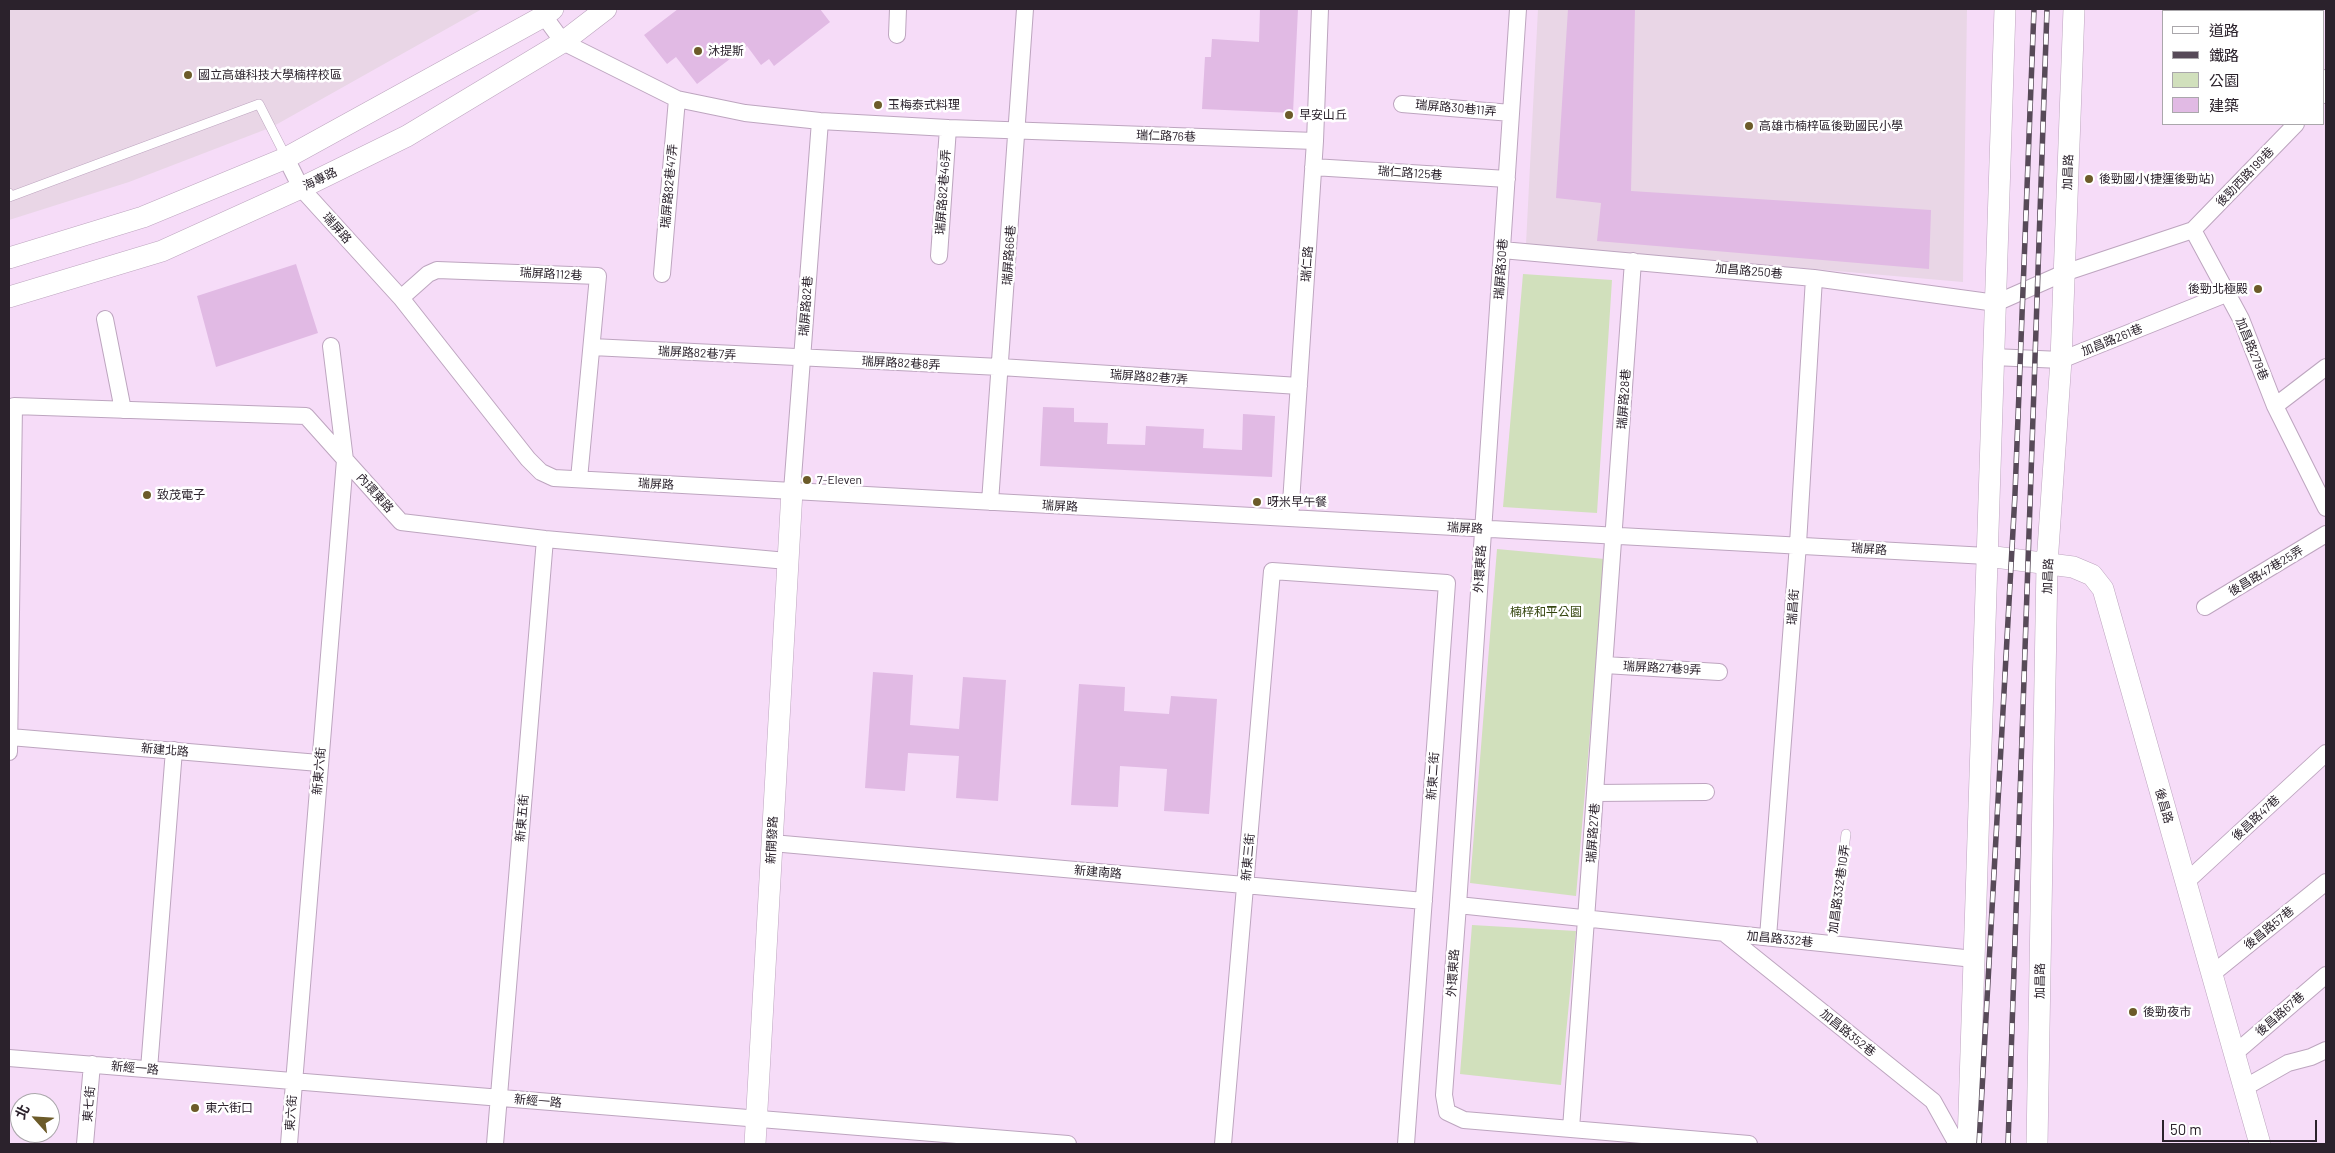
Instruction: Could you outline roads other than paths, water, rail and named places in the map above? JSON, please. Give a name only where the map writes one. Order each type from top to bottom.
[{"type":"street","name":"海專路","points":[[9,297],[162,251],[301,188],[407,136],[564,42],[606,9]]},
{"type":"street","points":[[897,35],[898,9]]},
{"type":"street","name":"瑞屏路66巷","points":[[990,502],[1018,131],[1025,9]]},
{"type":"street","name":"瑞仁路","points":[[1290,518],[1315,141],[1320,9]]},
{"type":"street","name":"瑞屏路30巷","points":[[1483,529],[1518,9]]},
{"type":"street","points":[[1968,1144],[2005,9]]},
{"type":"street","name":"加昌路","points":[[2037,1144],[2048,564],[2062,360],[2074,9]]},
{"type":"street","points":[[9,258],[143,217],[286,158],[549,12],[564,42],[677,99],[746,113],[820,121],[1018,131]]},
{"type":"street","name":"瑞屏路82巷47弄","points":[[662,274],[677,99]]},
{"type":"street","name":"瑞屏路30巷11弄","points":[[1402,104],[1511,113]]},
{"type":"street","name":"瑞屏路82巷","points":[[792,491],[820,121]]},
{"type":"street","name":"後勁西路199巷","points":[[2193,230],[2295,125]]},
{"type":"street","name":"瑞屏路82巷46弄","points":[[939,256],[948,128]]},
{"type":"street","name":"瑞仁路76巷","points":[[1018,131],[1315,141]]},
{"type":"street","name":"瑞屏路","points":[[286,158],[301,188],[401,298],[541,472],[554,478],[1483,529],[1798,544],[1987,556]]},
{"type":"street","name":"瑞仁路125巷","points":[[1313,167],[1507,179]]},
{"type":"street","points":[[1996,303],[2064,273],[2193,230]]},
{"type":"street","name":"加昌路279巷","points":[[2193,230],[2241,319],[2275,406],[2326,508]]},
{"type":"street","name":"加昌路250巷","points":[[1502,250],[1814,278],[1996,303]]},
{"type":"street","name":"瑞屏路28巷","points":[[1615,536],[1633,261]]},
{"type":"street","name":"瑞屏路112巷","points":[[401,298],[428,274],[437,270],[598,276],[579,479]]},
{"type":"street","name":"瑞昌街","points":[[1768,937],[1798,544],[1814,278]]},
{"type":"street","name":"加昌路261巷","points":[[1993,357],[2062,360],[2226,294]]},
{"type":"street","points":[[105,319],[124,410]]},
{"type":"street","name":"新東六街","points":[[293,1082],[346,460],[331,346]]},
{"type":"street","name":"瑞屏路82巷7弄","points":[[592,347],[802,358]]},
{"type":"street","name":"瑞屏路82巷8弄","points":[[802,358],[1000,367]]},
{"type":"street","name":"瑞屏路82巷7弄","points":[[1000,367],[1299,386]]},
{"type":"street","points":[[2275,406],[2326,367]]},
{"type":"street","name":"內環東路","points":[[10,744],[14,406],[306,416],[401,522],[545,539],[787,560]]},
{"type":"street","name":"新開發路","points":[[754,1144],[792,491]]},
{"type":"street","name":"外環東路","points":[[1483,529],[1444,1096],[1447,1112],[1464,1120],[1749,1144]]},
{"type":"street","name":"後昌路47巷25弄","points":[[2205,607],[2326,534]]},
{"type":"street","name":"瑞屏路27巷","points":[[1571,1129],[1615,536]]},
{"type":"street","name":"新東五街","points":[[495,1144],[545,539]]},
{"type":"street","name":"後昌路","points":[[1987,556],[2073,567],[2092,575],[2103,589],[2260,1144]]},
{"type":"street","name":"新東三街","points":[[1223,1144],[1272,571]]},
{"type":"street","name":"新東二街","points":[[1272,571],[1447,583],[1406,1144]]},
{"type":"street","name":"瑞屏路27巷9弄","points":[[1605,665],[1719,672]]},
{"type":"street","name":"新建北路","points":[[10,744],[174,750],[319,763]]},
{"type":"street","points":[[149,1069],[174,750]]},
{"type":"street","name":"後昌路47巷","points":[[2186,882],[2326,753]]},
{"type":"street","points":[[1596,793],[1706,792]]},
{"type":"street","name":"新建南路","points":[[772,843],[1424,901]]},
{"type":"street","name":"後昌路57巷","points":[[2212,974],[2326,882]]},
{"type":"street","points":[[1458,905],[1586,918]]},
{"type":"street","name":"加昌路332巷","points":[[1586,918],[1974,959]]},
{"type":"street","name":"加昌路352巷","points":[[1724,933],[1933,1101],[1957,1144]]},
{"type":"street","name":"後昌路67巷","points":[[2234,1054],[2326,975]]},
{"type":"street","points":[[2244,1088],[2288,1063],[2311,1057],[2326,1050]]},
{"type":"street","name":"新經一路","points":[[9,1058],[1013,1142],[1068,1144]]},
{"type":"street","name":"東七街","points":[[85,1144],[92,1064]]},
{"type":"street","name":"東六街","points":[[289,1144],[293,1082]]},
{"type":"lane","points":[[9,193],[10,197],[258,104],[286,158]]},
{"type":"lane","name":"加昌路332巷10弄","points":[[1831,945],[1846,834]]},
{"type":"railway","points":[[1979,1144],[2015,494],[2034,9]]},
{"type":"railway","points":[[2008,1144],[2047,9]]},
{"type":"place","name":"沐提斯","points":[[698,51]]},
{"type":"place","name":"國立高雄科技大學楠梓校區","points":[[188,75]]},
{"type":"place","name":"玉梅泰式料理","points":[[878,105]]},
{"type":"place","name":"早安山丘","points":[[1289,115]]},
{"type":"place","name":"高雄市楠梓區後勁國民小學","points":[[1749,126]]},
{"type":"place","name":"後勁國小(捷運後勁站)","points":[[2089,179]]},
{"type":"place","name":"後勁北極殿","points":[[2258,289]]},
{"type":"place","name":"7-Eleven","points":[[807,480]]},
{"type":"place","name":"致茂電子","points":[[147,495]]},
{"type":"place","name":"呀米早午餐","points":[[1257,502]]},
{"type":"place","name":"後勁夜市","points":[[2133,1012]]},
{"type":"place","name":"東六街口","points":[[195,1108]]},
{"type":"park label","name":"楠梓和平公園","points":[[1546,612]]}]
